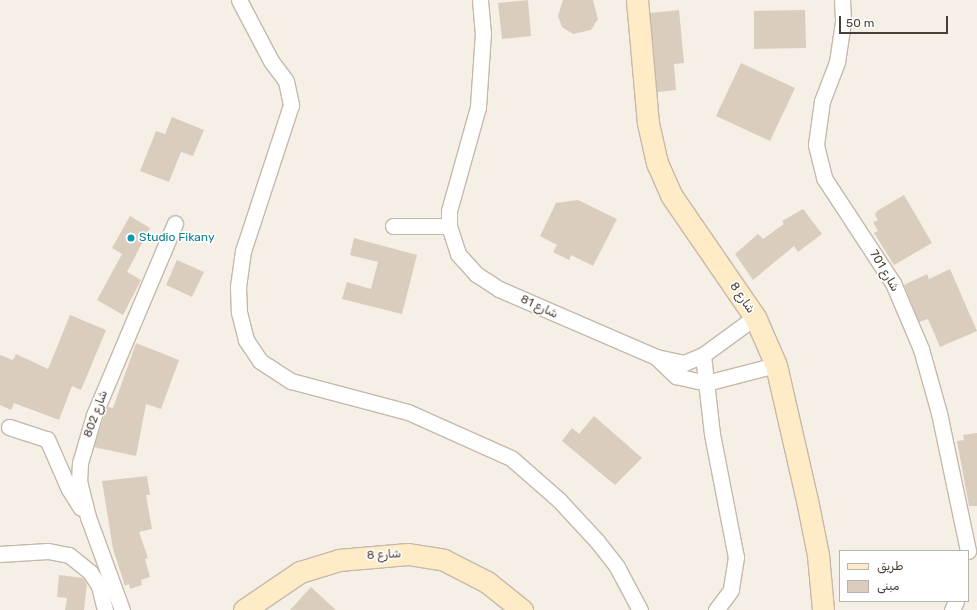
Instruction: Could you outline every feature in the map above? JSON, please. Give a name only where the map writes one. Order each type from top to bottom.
[{"type":"street","points":[[239,0],[271,61],[286,81],[291,104],[243,251],[238,286],[239,312],[246,340],[260,361],[291,381],[408,412],[511,458],[559,500],[597,541],[617,567],[640,610]]},
{"type":"street","name":"شارع 81","points":[[480,0],[483,34],[478,107],[453,190],[449,226],[458,254],[476,274],[499,289],[656,357],[684,362],[703,355],[755,317]]},
{"type":"street","name":"شارع 8","points":[[637,0],[648,123],[657,163],[671,195],[755,317],[776,365],[818,555],[823,610]]},
{"type":"street","name":"شارع 701","points":[[842,0],[844,22],[838,62],[822,101],[816,145],[824,178],[893,284],[921,349],[939,413],[968,550]]},
{"type":"street","name":"شارع 802","points":[[122,610],[88,518],[79,482],[85,441],[175,223]]},
{"type":"street","points":[[393,226],[449,226]]},
{"type":"street","points":[[703,355],[706,383],[736,557],[731,590],[716,610]]},
{"type":"street","name":"شارع 81","points":[[656,357],[676,376],[706,383],[776,365]]},
{"type":"street","points":[[9,427],[47,439],[69,489],[88,518]]},
{"type":"street","points":[[0,554],[48,552],[69,556],[90,572],[99,586],[105,610]]},
{"type":"street","name":"شارع 8","points":[[252,608],[300,572],[339,560],[374,554],[408,554],[444,560],[487,582],[522,610]]},
{"type":"building","points":[[528,0],[531,36],[502,39],[498,3]]},
{"type":"building","points":[[563,0],[593,0],[598,19],[591,30],[573,34],[562,27],[558,16]]},
{"type":"building","points":[[679,10],[684,63],[674,64],[676,90],[657,92],[650,13]]},
{"type":"building","points":[[805,10],[806,48],[754,49],[754,11]]},
{"type":"building","points":[[741,63],[795,88],[770,141],[716,116]]},
{"type":"building","points":[[172,117],[204,130],[193,156],[181,152],[169,182],[140,171],[156,131],[165,134]]},
{"type":"building","points":[[904,195],[932,243],[894,265],[874,233],[878,231],[873,222],[878,220],[875,215],[877,211]]},
{"type":"building","points":[[578,200],[617,219],[593,266],[571,255],[569,260],[553,252],[557,245],[540,236],[556,203]]},
{"type":"building","points":[[803,209],[822,234],[798,252],[794,246],[753,280],[735,254],[758,234],[763,239],[784,224],[782,221]]},
{"type":"building","points":[[130,216],[150,228],[127,272],[141,280],[123,315],[97,300],[122,254],[112,248]]},
{"type":"building","points":[[354,238],[417,255],[402,314],[342,299],[347,282],[371,289],[378,262],[350,255]]},
{"type":"building","points":[[177,260],[204,272],[192,297],[166,285]]},
{"type":"building","points":[[950,269],[977,331],[940,347],[928,319],[919,322],[904,285],[927,274],[929,279]]},
{"type":"building","points":[[70,315],[106,330],[81,390],[72,386],[59,420],[14,403],[11,410],[0,405],[0,355],[13,360],[16,354],[48,369]]},
{"type":"building","points":[[136,343],[179,360],[161,409],[146,404],[136,456],[94,447],[107,407],[113,408]]},
{"type":"building","points":[[594,416],[642,458],[615,485],[562,441],[572,428],[579,434]]},
{"type":"building","points":[[977,433],[977,506],[969,506],[957,441],[964,440],[963,435]]},
{"type":"building","points":[[147,476],[150,495],[146,495],[152,529],[139,532],[148,558],[145,559],[150,577],[141,580],[142,585],[130,589],[129,584],[125,586],[113,549],[102,481]]},
{"type":"building","points":[[59,575],[83,578],[87,584],[84,610],[65,610],[67,598],[57,597]]},
{"type":"building","points":[[311,587],[336,610],[290,610]]},
{"type":"place","name":"Studio Fikany","points":[[131,238]]}]
